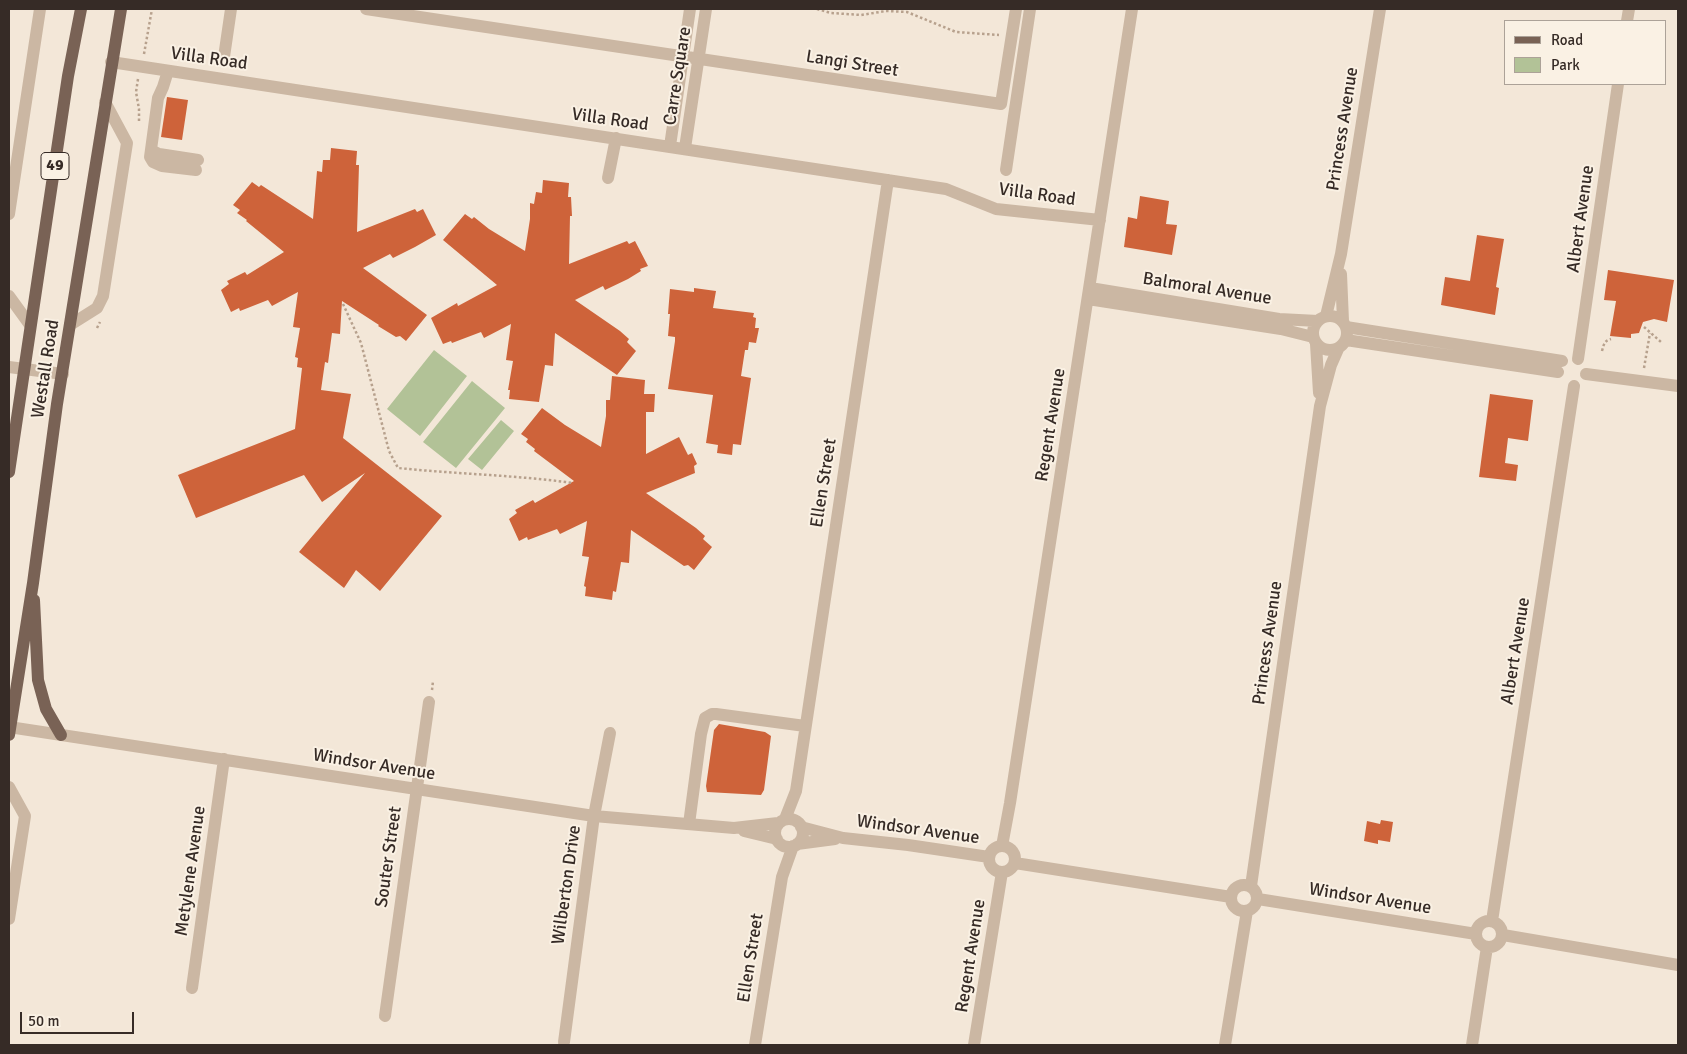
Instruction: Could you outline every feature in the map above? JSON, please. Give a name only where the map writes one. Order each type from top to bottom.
[{"type":"main road","name":"Westall Road","points":[[9,472],[14,416],[23,370],[68,76],[81,9]]},
{"type":"main road","name":"Westall Road","points":[[9,730],[33,583],[62,374],[121,9]]},
{"type":"main road","points":[[33,583],[38,680],[46,709],[60,735]]},
{"type":"street","points":[[9,214],[40,9]]},
{"type":"street","points":[[224,57],[231,9]]},
{"type":"street","name":"Langi Street","points":[[366,9],[1001,104],[1012,35]]},
{"type":"street","name":"Carre Square","points":[[670,146],[690,9]]},
{"type":"street","name":"Carre Square","points":[[685,148],[706,9]]},
{"type":"street","points":[[1012,35],[1016,9]]},
{"type":"street","points":[[1006,170],[1030,9]]},
{"type":"street","name":"Regent Avenue","points":[[1002,846],[1132,9]]},
{"type":"street","name":"Princess Avenue","points":[[1322,318],[1341,254],[1380,9]]},
{"type":"street","name":"Villa Road","points":[[111,62],[946,188],[996,209],[1100,220]]},
{"type":"street","points":[[168,71],[158,98],[150,157],[153,162],[162,166],[197,165]]},
{"type":"street","name":"Albert Avenue","points":[[1578,359],[1618,85]]},
{"type":"street","points":[[70,325],[97,308],[103,296],[127,143],[105,102]]},
{"type":"street","points":[[608,178],[616,138]]},
{"type":"street","name":"Ellen Street","points":[[800,825],[796,791],[888,180]]},
{"type":"street","name":"Princess Avenue","points":[[1341,254],[1345,324]]},
{"type":"street","name":"Balmoral Avenue","points":[[1089,294],[1279,319],[1322,318]]},
{"type":"street","name":"Balmoral Avenue","points":[[1089,294],[1281,329],[1315,341]]},
{"type":"street","points":[[9,296],[30,324]]},
{"type":"street","points":[[1560,367],[1345,324],[1335,316],[1322,318],[1313,328],[1315,341],[1326,350],[1342,345],[1560,367],[1570,358],[1578,359],[1584,366],[1586,374],[1582,382],[1574,386],[1563,383],[1560,367]]},
{"type":"street","points":[[1342,345],[1348,336],[1345,324]]},
{"type":"street","name":"Princess Avenue","points":[[1315,341],[1320,406]]},
{"type":"street","name":"Princess Avenue","points":[[1251,886],[1320,406],[1331,365],[1342,345]]},
{"type":"street","points":[[9,367],[62,374]]},
{"type":"street","points":[[1586,374],[1678,386]]},
{"type":"street","name":"Albert Avenue","points":[[1492,921],[1574,386]]},
{"type":"street","name":"Souter Street","points":[[385,1016],[429,702]]},
{"type":"street","points":[[689,824],[701,734],[705,718],[716,714],[805,726]]},
{"type":"street","name":"Windsor Avenue","points":[[9,730],[60,735],[224,759],[594,816],[734,828],[778,841]]},
{"type":"street","name":"Wilberton Drive","points":[[564,1042],[594,816],[610,733]]},
{"type":"street","name":"Metylene Avenue","points":[[192,988],[224,759]]},
{"type":"street","points":[[9,787],[25,816],[9,919]]},
{"type":"street","name":"Ellen Street","points":[[782,821],[796,791]]},
{"type":"street","points":[[794,820],[800,825],[802,838],[795,845],[786,846],[778,841],[775,831],[782,821],[794,820]]},
{"type":"street","name":"Windsor Avenue","points":[[734,828],[782,821]]},
{"type":"street","name":"Windsor Avenue","points":[[800,825],[843,838],[908,845],[989,858]]},
{"type":"street","name":"Windsor Avenue","points":[[795,845],[843,838]]},
{"type":"street","name":"Ellen Street","points":[[778,841],[782,877]]},
{"type":"street","name":"Ellen Street","points":[[755,1045],[782,877],[795,845]]},
{"type":"street","points":[[1002,846],[1010,849],[1014,854],[1015,863],[1008,871],[1002,872],[994,870],[989,858],[992,851],[1002,846]]},
{"type":"street","points":[[1015,863],[1231,897]]},
{"type":"street","name":"Regent Avenue","points":[[974,1045],[1002,872]]},
{"type":"street","points":[[1247,884],[1256,892],[1258,899],[1254,907],[1247,911],[1236,908],[1231,901],[1231,897],[1238,886],[1247,884]]},
{"type":"street","name":"Windsor Avenue","points":[[1258,899],[1476,934]]},
{"type":"street","points":[[1225,1045],[1247,911]]},
{"type":"street","points":[[1487,921],[1492,921],[1501,928],[1503,935],[1496,946],[1487,947],[1478,941],[1476,934],[1480,925],[1487,921]]},
{"type":"street","points":[[1503,935],[1678,965]]},
{"type":"street","points":[[1472,1045],[1487,947]]},
{"type":"path","points":[[818,9],[831,13],[862,15],[886,11],[907,12],[956,32],[1012,35]]},
{"type":"path","points":[[343,304],[361,343],[389,451],[398,468],[460,474],[511,475],[574,483]]},
{"type":"path","points":[[1644,327],[1661,342]]},
{"type":"path","points":[[1642,382],[1650,333]]},
{"type":"path","points":[[1602,352],[1606,341],[1611,339]]},
{"type":"green space","points":[[434,350],[467,376],[420,436],[387,409]]},
{"type":"green space","points":[[472,381],[505,408],[456,468],[423,442]]},
{"type":"green space","points":[[501,420],[514,431],[482,470],[468,459]]},
{"type":"building","points":[[167,97],[188,100],[182,140],[161,137]]},
{"type":"building","points":[[331,148],[357,151],[356,165],[359,165],[357,232],[415,209],[417,212],[423,209],[436,235],[393,258],[390,254],[363,268],[427,315],[406,341],[400,336],[396,337],[378,326],[342,301],[340,334],[332,333],[328,363],[325,362],[321,390],[351,394],[343,438],[442,516],[380,591],[356,570],[344,588],[299,552],[365,473],[322,502],[304,475],[196,518],[178,475],[295,429],[302,368],[297,367],[298,358],[295,357],[300,328],[293,327],[298,292],[272,306],[268,300],[240,311],[239,308],[231,312],[221,290],[229,284],[227,281],[245,272],[247,275],[284,252],[237,213],[240,210],[233,205],[252,182],[259,187],[261,185],[313,219],[317,171],[322,172],[323,160],[330,160]]},
{"type":"building","points":[[543,180],[569,183],[568,197],[571,197],[572,216],[570,216],[569,264],[627,241],[629,244],[635,241],[648,266],[640,269],[641,271],[628,279],[605,290],[603,286],[575,300],[620,331],[629,339],[627,342],[636,351],[617,375],[555,333],[553,366],[545,365],[539,402],[509,399],[510,390],[508,390],[513,361],[506,360],[511,324],[484,338],[481,332],[452,343],[451,341],[443,344],[431,318],[457,303],[458,306],[497,285],[443,240],[465,214],[472,219],[474,217],[489,229],[525,251],[530,219],[530,203],[534,204],[536,192],[542,193]]},
{"type":"building","points":[[1140,196],[1169,201],[1166,224],[1177,225],[1172,255],[1124,247],[1128,217],[1137,219]]},
{"type":"building","points":[[1477,235],[1504,239],[1496,287],[1499,288],[1495,315],[1441,305],[1445,277],[1470,281]]},
{"type":"building","points":[[1608,270],[1674,280],[1667,322],[1654,319],[1643,322],[1639,333],[1631,334],[1631,338],[1610,336],[1616,301],[1604,300]]},
{"type":"building","points":[[694,288],[716,291],[713,308],[754,313],[753,317],[756,318],[755,328],[759,328],[756,343],[749,342],[748,350],[745,350],[741,376],[751,378],[741,445],[733,444],[732,455],[717,453],[718,445],[706,443],[713,395],[668,389],[675,341],[675,337],[668,336],[670,289],[694,292]]},
{"type":"building","points":[[612,376],[645,380],[644,394],[655,394],[654,412],[646,412],[646,454],[679,437],[688,455],[692,453],[697,464],[694,466],[695,473],[646,493],[696,528],[705,536],[703,539],[712,547],[694,570],[688,565],[684,566],[631,530],[629,563],[621,562],[616,592],[613,591],[612,600],[585,596],[586,587],[584,586],[589,557],[582,556],[587,521],[560,534],[557,529],[528,540],[527,537],[519,541],[509,519],[517,513],[515,510],[533,500],[535,503],[574,481],[534,451],[535,449],[526,442],[528,439],[521,434],[542,408],[601,447],[606,416],[606,400],[610,400]]},
{"type":"building","points":[[1490,394],[1533,400],[1528,441],[1508,438],[1505,463],[1518,465],[1516,481],[1479,477]]},
{"type":"building","points":[[719,724],[765,732],[771,736],[764,790],[761,795],[707,792],[706,786],[714,730]]},
{"type":"building","points":[[1381,820],[1393,822],[1390,842],[1378,840],[1378,844],[1364,841],[1367,821],[1380,824]]}]
